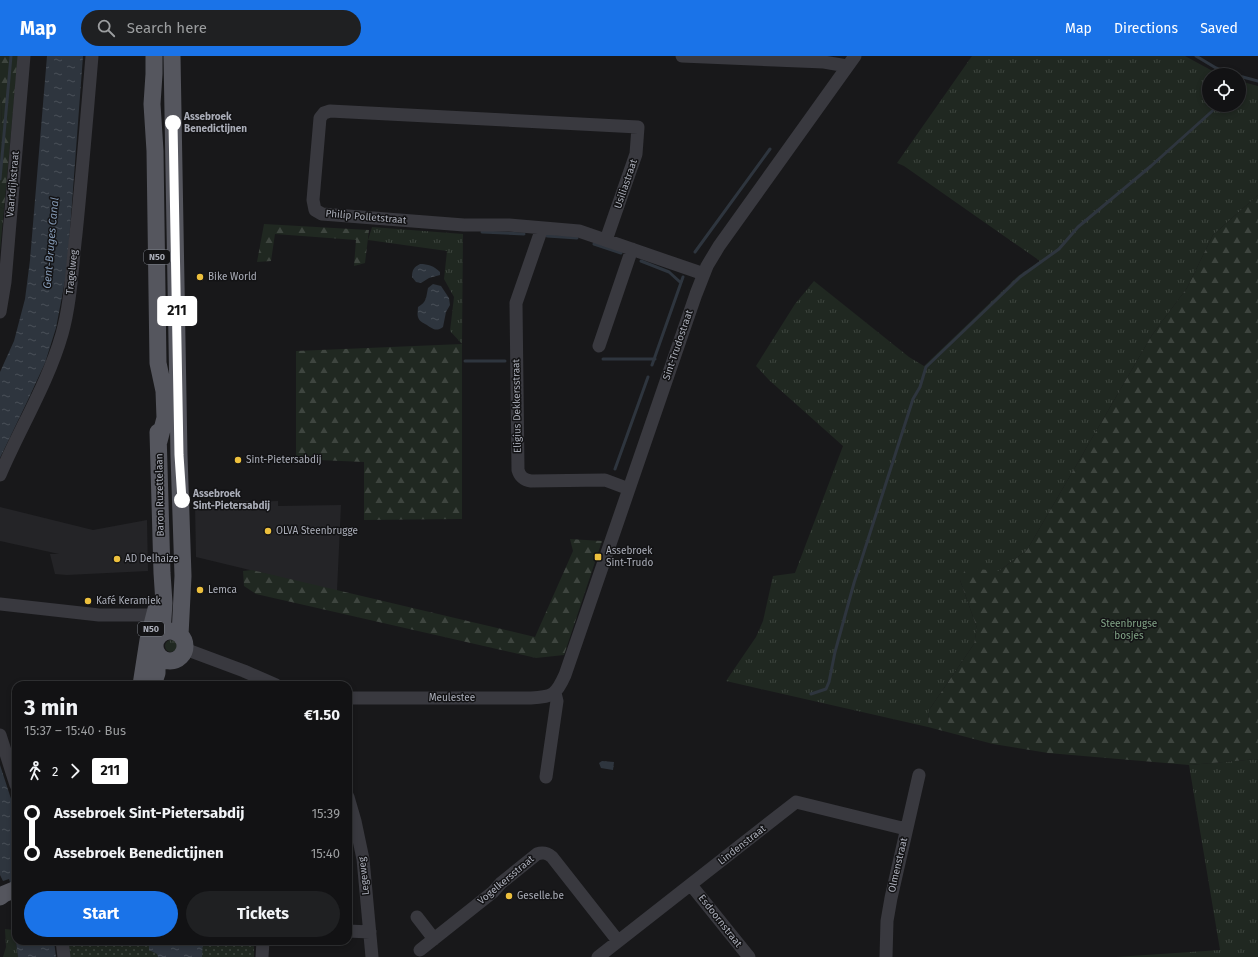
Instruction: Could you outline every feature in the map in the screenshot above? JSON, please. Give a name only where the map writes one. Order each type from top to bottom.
[{"type":"main road","name":"Baron Ruzettelaan","points":[[154,56],[152,104],[155,151],[158,363],[164,391],[165,418],[159,442],[164,603],[162,633]]},
{"type":"main road","name":"Baron Ruzettelaan","points":[[166,681],[180,648],[183,568],[179,455],[172,56]]},
{"type":"main road","name":"Baron Ruzettelaan","points":[[142,681],[148,640],[155,616],[162,573]]},
{"type":"main road","name":"N50","points":[[154,681],[157,673],[155,643],[158,637],[162,633],[169,631],[175,632],[180,648]]},
{"type":"main road","points":[[157,655],[168,661],[180,648]]},
{"type":"street","name":"Vaartdijkstraat","points":[[0,312],[24,56]]},
{"type":"street","name":"Tragelweg","points":[[0,475],[12,446],[30,413],[53,359],[62,334],[67,312],[80,192],[92,56]]},
{"type":"street","points":[[682,56],[824,62],[851,61]]},
{"type":"street","name":"Sint-Trudostraat","points":[[555,693],[560,686],[568,667],[704,274],[719,246],[851,61]]},
{"type":"street","name":"Philip Polletstraat","points":[[638,127],[330,111],[324,113],[320,118],[313,200],[315,210],[322,214],[464,225],[508,225],[580,231],[704,274]]},
{"type":"street","name":"Usiliastraat","points":[[606,240],[636,154],[638,127]]},
{"type":"street","name":"Eligius Dekkersstraat","points":[[542,228],[516,303],[518,470],[520,475],[526,480],[531,481],[605,480],[629,489]]},
{"type":"street","points":[[599,346],[632,249]]},
{"type":"street","points":[[0,604],[99,615],[150,616]]},
{"type":"street","points":[[180,648],[266,681]]},
{"type":"street","points":[[546,777],[557,701],[555,693]]},
{"type":"street","name":"Meulestee","points":[[352,698],[531,698],[546,697],[555,693]]},
{"type":"street","points":[[0,735],[12,772]]},
{"type":"street","name":"Olmenstraat","points":[[886,957],[887,921],[891,898],[919,775]]},
{"type":"street","name":"Lindenstraat","points":[[598,957],[796,802],[906,829]]},
{"type":"street","name":"Legeweg","points":[[352,809],[356,821],[363,859],[372,957]]},
{"type":"street","name":"Vogelkersstraat","points":[[420,950],[493,892],[501,883],[537,854],[542,852],[552,856],[618,941]]},
{"type":"street","name":"Esdoornstraat","points":[[691,885],[749,957]]},
{"type":"street","points":[[417,918],[434,938]]},
{"type":"street","points":[[352,931],[370,932]]},
{"type":"street","points":[[62,945],[64,957]]},
{"type":"street","points":[[262,957],[263,945]]},
{"type":"shaded area","name":"OLVA Steenbrugge","points":[[233,500],[249,502],[278,501],[278,506],[341,505],[337,591],[196,557],[195,504],[209,504],[210,501],[233,502]]},
{"type":"shaded area","points":[[0,507],[93,530],[147,520],[148,571],[67,575],[55,574],[50,554],[59,554],[0,541]]},
{"type":"green space","points":[[0,56],[18,56],[4,209],[0,207],[2,104],[0,97]]},
{"type":"green space","points":[[972,56],[1185,56],[1207,68],[1202,68],[1202,112],[1246,112],[1246,83],[1258,86],[1258,195],[1213,235],[1187,288],[1152,335],[1027,550],[999,571],[960,580],[977,628],[974,644],[929,710],[928,727],[726,681],[756,637],[763,621],[773,576],[795,573],[843,446],[769,380],[756,366],[795,304],[814,281],[909,357],[924,366],[1018,276],[1040,261],[904,166],[897,163]]},
{"type":"green space","points":[[0,97],[2,104],[0,154]]},
{"type":"green space","name":"Steenbrugse bosjes","points":[[1258,195],[1258,759],[1189,765],[1048,753],[993,744],[928,727],[929,710],[974,644],[977,628],[960,580],[966,568],[999,571],[1027,550],[1152,335],[1187,288],[1213,235]]},
{"type":"green space","points":[[0,207],[4,209],[0,251]]},
{"type":"green space","points":[[264,224],[369,230],[365,263],[354,266],[356,240],[275,234],[271,261],[257,262]]},
{"type":"green space","points":[[372,227],[463,234],[462,344],[450,331],[454,297],[444,279],[447,251],[368,240]]},
{"type":"green space","points":[[462,344],[462,519],[364,520],[364,462],[296,459],[296,351]]},
{"type":"green space","points":[[570,539],[602,541],[564,655],[536,658],[256,594],[244,586],[243,571],[252,570],[535,637],[573,551]]},
{"type":"green space","points":[[169,640],[173,640],[177,646],[173,652],[169,652],[165,648],[165,644]]},
{"type":"green space","points":[[1258,759],[1258,957],[1116,957],[1220,950],[1189,765]]},
{"type":"green space","points":[[5,929],[12,930],[12,945],[16,945],[18,957],[3,957],[6,947]]},
{"type":"green space","points":[[68,945],[254,945],[254,957],[70,957]]},
{"type":"water","name":"Gent-Bruges Canal","points":[[47,56],[83,56],[67,270],[56,328],[45,363],[0,458],[0,372],[14,341],[25,299],[30,260]]},
{"type":"water","points":[[420,264],[433,267],[440,272],[440,275],[429,278],[421,283],[416,282],[412,277],[412,272]]},
{"type":"water","points":[[433,284],[441,286],[449,298],[450,305],[446,312],[443,327],[440,329],[433,329],[418,318],[418,307],[425,301],[428,288]]},
{"type":"water","points":[[602,761],[614,762],[613,770],[601,768],[599,763]]},
{"type":"water","points":[[0,765],[12,802],[12,888],[9,879],[3,881],[0,875]]},
{"type":"water","points":[[16,945],[54,945],[56,957],[18,957]]},
{"type":"water","points":[[149,945],[203,945],[202,957],[158,957],[157,954],[149,950]]},
{"type":"waterway","points":[[0,179],[11,56]]},
{"type":"waterway","points":[[1196,56],[1216,68]]},
{"type":"waterway","points":[[1246,78],[1258,81]]},
{"type":"waterway","points":[[811,694],[826,689],[829,682],[835,652],[854,583],[913,399],[920,387],[926,367],[1020,277],[1059,249],[1078,227],[1151,166],[1211,112]]},
{"type":"waterway","points":[[695,252],[770,149]]},
{"type":"waterway","points":[[482,232],[524,234]]},
{"type":"waterway","points":[[547,236],[577,238]]},
{"type":"waterway","points":[[594,244],[621,253]]},
{"type":"waterway","points":[[641,261],[669,272],[680,282]]},
{"type":"waterway","points":[[652,365],[683,277]]},
{"type":"waterway","points":[[603,359],[655,359]]},
{"type":"waterway","points":[[465,361],[505,361]]},
{"type":"waterway","points":[[615,469],[648,377]]},
{"type":"bus line","name":"211","points":[[173,123],[179,455],[182,500]]},
{"type":"place","name":"Assebroek Benedictijnen","points":[[173,123]]},
{"type":"place","name":"Bike World","points":[[200,277]]},
{"type":"place","name":"Sint-Pietersabdij","points":[[238,460]]},
{"type":"place","name":"Assebroek Sint-Pietersabdij","points":[[182,500]]},
{"type":"place","name":"OLVA Steenbrugge","points":[[268,531]]},
{"type":"place","name":"Assebroek Sint-Trudo","points":[[598,557]]},
{"type":"place","name":"AD Delhaize","points":[[117,559]]},
{"type":"place","name":"Lemca","points":[[200,590]]},
{"type":"place","name":"Kafé Keramiek","points":[[88,601]]},
{"type":"place","name":"Geselle.be","points":[[509,896]]}]
